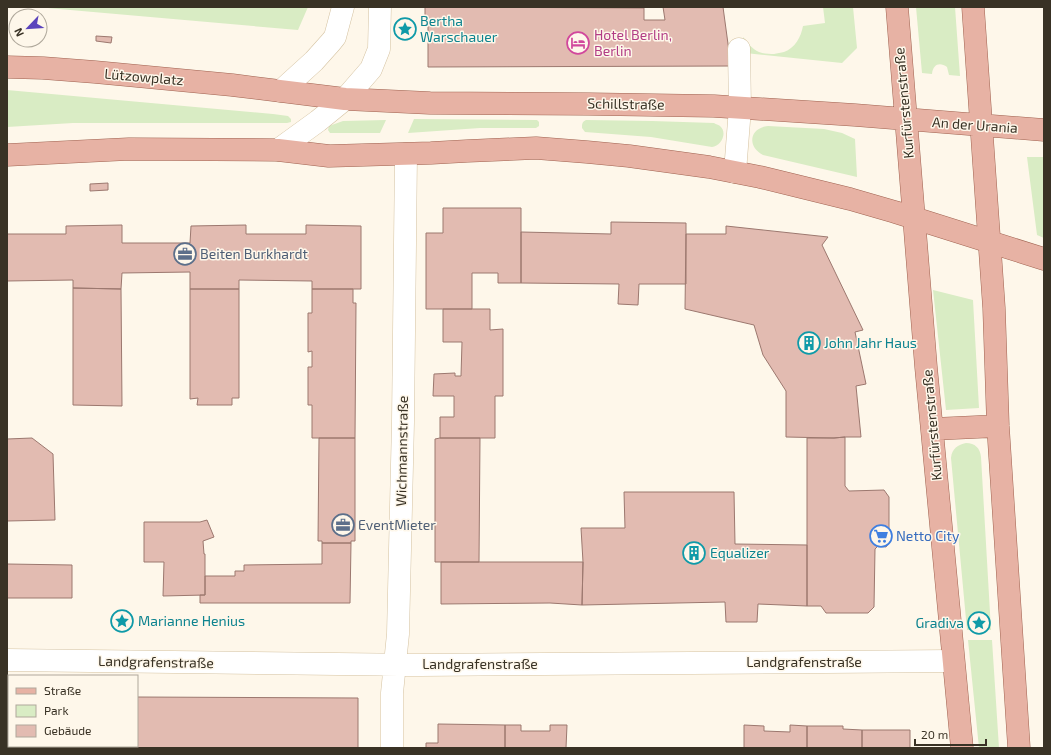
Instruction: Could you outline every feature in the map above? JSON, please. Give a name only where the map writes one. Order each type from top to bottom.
[{"type":"main road","name":"Kurfürstenstraße","points":[[897,7],[926,367],[962,748]]},
{"type":"main road","points":[[973,7],[982,125],[994,325],[998,426],[1019,748]]},
{"type":"main road","name":"Lützowplatz","points":[[7,67],[96,72],[232,85],[345,99]]},
{"type":"main road","name":"Schillstraße","points":[[345,99],[430,103],[714,106],[906,119]]},
{"type":"main road","name":"An der Urania","points":[[906,119],[1044,130]]},
{"type":"main road","points":[[7,155],[129,149],[278,150],[329,156],[536,148],[629,156],[735,172],[850,199],[1044,259]]},
{"type":"main road","points":[[933,429],[998,426]]},
{"type":"street","points":[[281,91],[314,61],[335,37],[343,7]]},
{"type":"street","points":[[278,150],[345,99],[371,69],[379,49],[380,7]]},
{"type":"street","points":[[735,172],[740,108],[739,50]]},
{"type":"street","name":"Wichmannstraße","points":[[392,748],[392,693],[398,634],[404,403],[406,154]]},
{"type":"street","name":"Landgrafenstraße","points":[[7,660],[394,665],[954,661]]},
{"type":"green space","points":[[36,7],[308,7],[298,30]]},
{"type":"green space","points":[[823,7],[853,7],[857,48],[842,63],[745,53],[743,37],[752,48],[761,53],[774,54],[788,50],[797,42],[803,26],[825,23]]},
{"type":"green space","points":[[916,7],[955,7],[960,76],[949,75],[947,67],[939,64],[935,66],[932,74],[922,73]]},
{"type":"green space","points":[[7,90],[273,114],[288,116],[291,119],[291,122],[73,123],[7,127]]},
{"type":"green space","points":[[414,119],[537,120],[539,122],[539,126],[536,128],[480,128],[408,133]]},
{"type":"green space","points":[[386,120],[380,133],[330,133],[328,130],[329,126],[343,121]]},
{"type":"green space","points":[[586,120],[714,123],[722,129],[723,135],[721,142],[712,147],[651,137],[585,132],[582,125]]},
{"type":"green space","points":[[768,126],[824,129],[842,133],[855,139],[857,177],[763,155],[754,147],[752,138],[757,130]]},
{"type":"green space","points":[[1027,157],[1044,157],[1044,238],[1037,235]]},
{"type":"green space","points":[[933,290],[973,300],[979,408],[946,410]]},
{"type":"green space","points":[[966,443],[972,444],[976,447],[980,451],[981,457],[991,630],[967,630],[951,458],[956,448]]},
{"type":"green space","points":[[968,640],[992,640],[999,748],[979,748]]},
{"type":"building","name":"Hotel Berlin, Berlin","points":[[425,7],[644,8],[644,20],[665,20],[663,7],[723,7],[731,66],[428,67],[428,18],[425,18]]},
{"type":"building","points":[[96,36],[112,37],[111,43],[96,41]]},
{"type":"building","points":[[108,183],[108,190],[90,191],[90,184]]},
{"type":"building","points":[[443,208],[521,208],[521,283],[498,283],[498,273],[472,273],[472,309],[426,309],[426,233],[443,233]]},
{"type":"building","points":[[611,222],[686,223],[686,284],[639,284],[638,305],[618,304],[619,284],[521,283],[521,232],[611,234]]},
{"type":"building","points":[[122,225],[122,243],[190,243],[191,226],[246,225],[246,234],[306,234],[306,225],[361,226],[361,289],[312,289],[312,281],[239,280],[239,289],[190,289],[190,272],[122,273],[121,289],[73,288],[73,280],[7,281],[7,234],[66,234],[66,226]]},
{"type":"building","name":"John Jahr Haus","points":[[726,226],[828,237],[822,245],[863,330],[855,332],[866,384],[856,386],[861,437],[786,437],[786,391],[763,355],[754,325],[685,309],[686,234],[726,234]]},
{"type":"building","points":[[73,288],[121,289],[122,406],[73,405]]},
{"type":"building","points":[[190,289],[239,289],[239,398],[232,398],[232,405],[197,405],[198,398],[190,399]]},
{"type":"building","points":[[312,289],[353,289],[353,303],[356,303],[355,438],[312,438],[312,405],[308,405],[308,367],[312,367],[312,351],[308,352],[308,313],[312,313]]},
{"type":"building","points":[[443,309],[490,309],[490,330],[503,329],[503,396],[495,396],[495,438],[440,438],[440,417],[454,417],[454,396],[433,396],[434,374],[455,373],[455,376],[461,376],[462,342],[443,342]]},
{"type":"building","points":[[845,437],[845,486],[849,491],[884,490],[889,497],[889,543],[886,547],[878,546],[875,549],[874,607],[868,613],[826,613],[821,606],[807,606],[807,438]]},
{"type":"building","points":[[32,438],[53,454],[55,520],[7,521],[7,439]]},
{"type":"building","points":[[319,438],[355,438],[355,541],[351,541],[351,543],[322,543],[322,541],[318,541]]},
{"type":"building","points":[[480,438],[479,562],[435,562],[435,439]]},
{"type":"building","name":"Equalizer","points":[[624,492],[734,492],[735,544],[807,545],[807,606],[758,604],[757,622],[726,622],[725,602],[582,605],[583,562],[581,528],[625,528]]},
{"type":"building","points":[[207,520],[214,537],[203,541],[205,554],[205,595],[163,596],[164,562],[144,562],[144,522],[200,522]]},
{"type":"building","points":[[322,543],[351,543],[350,603],[200,603],[200,595],[205,595],[205,576],[235,576],[235,571],[244,571],[244,565],[322,564]]},
{"type":"building","points":[[441,562],[583,562],[582,605],[550,603],[441,604]]},
{"type":"building","points":[[7,564],[72,565],[72,598],[7,598]]},
{"type":"building","points":[[7,696],[8,747],[138,747],[138,697],[358,698],[358,748],[7,748]]},
{"type":"building","points":[[438,724],[505,725],[505,748],[426,748],[426,743],[438,743]]},
{"type":"building","points":[[505,725],[521,725],[521,731],[550,731],[550,725],[567,725],[566,748],[505,748]]},
{"type":"building","points":[[744,725],[764,726],[764,731],[790,732],[790,725],[807,726],[807,748],[744,748]]},
{"type":"building","points":[[807,726],[843,726],[843,729],[862,730],[862,748],[807,748]]},
{"type":"building","points":[[862,730],[910,730],[910,748],[862,748]]},
{"type":"place","name":"Bertha Warschauer","points":[[405,29]]},
{"type":"place","name":"Hotel Berlin, Berlin","points":[[578,43]]},
{"type":"place","name":"Beiten Burkhardt","points":[[185,254]]},
{"type":"place","name":"John Jahr Haus","points":[[809,343]]},
{"type":"place","name":"EventMieter","points":[[343,525]]},
{"type":"place","name":"Netto City","points":[[881,536]]},
{"type":"place","name":"Equalizer","points":[[694,553]]},
{"type":"place","name":"Marianne Henius","points":[[122,621]]},
{"type":"place","name":"Gradiva","points":[[979,623]]}]
